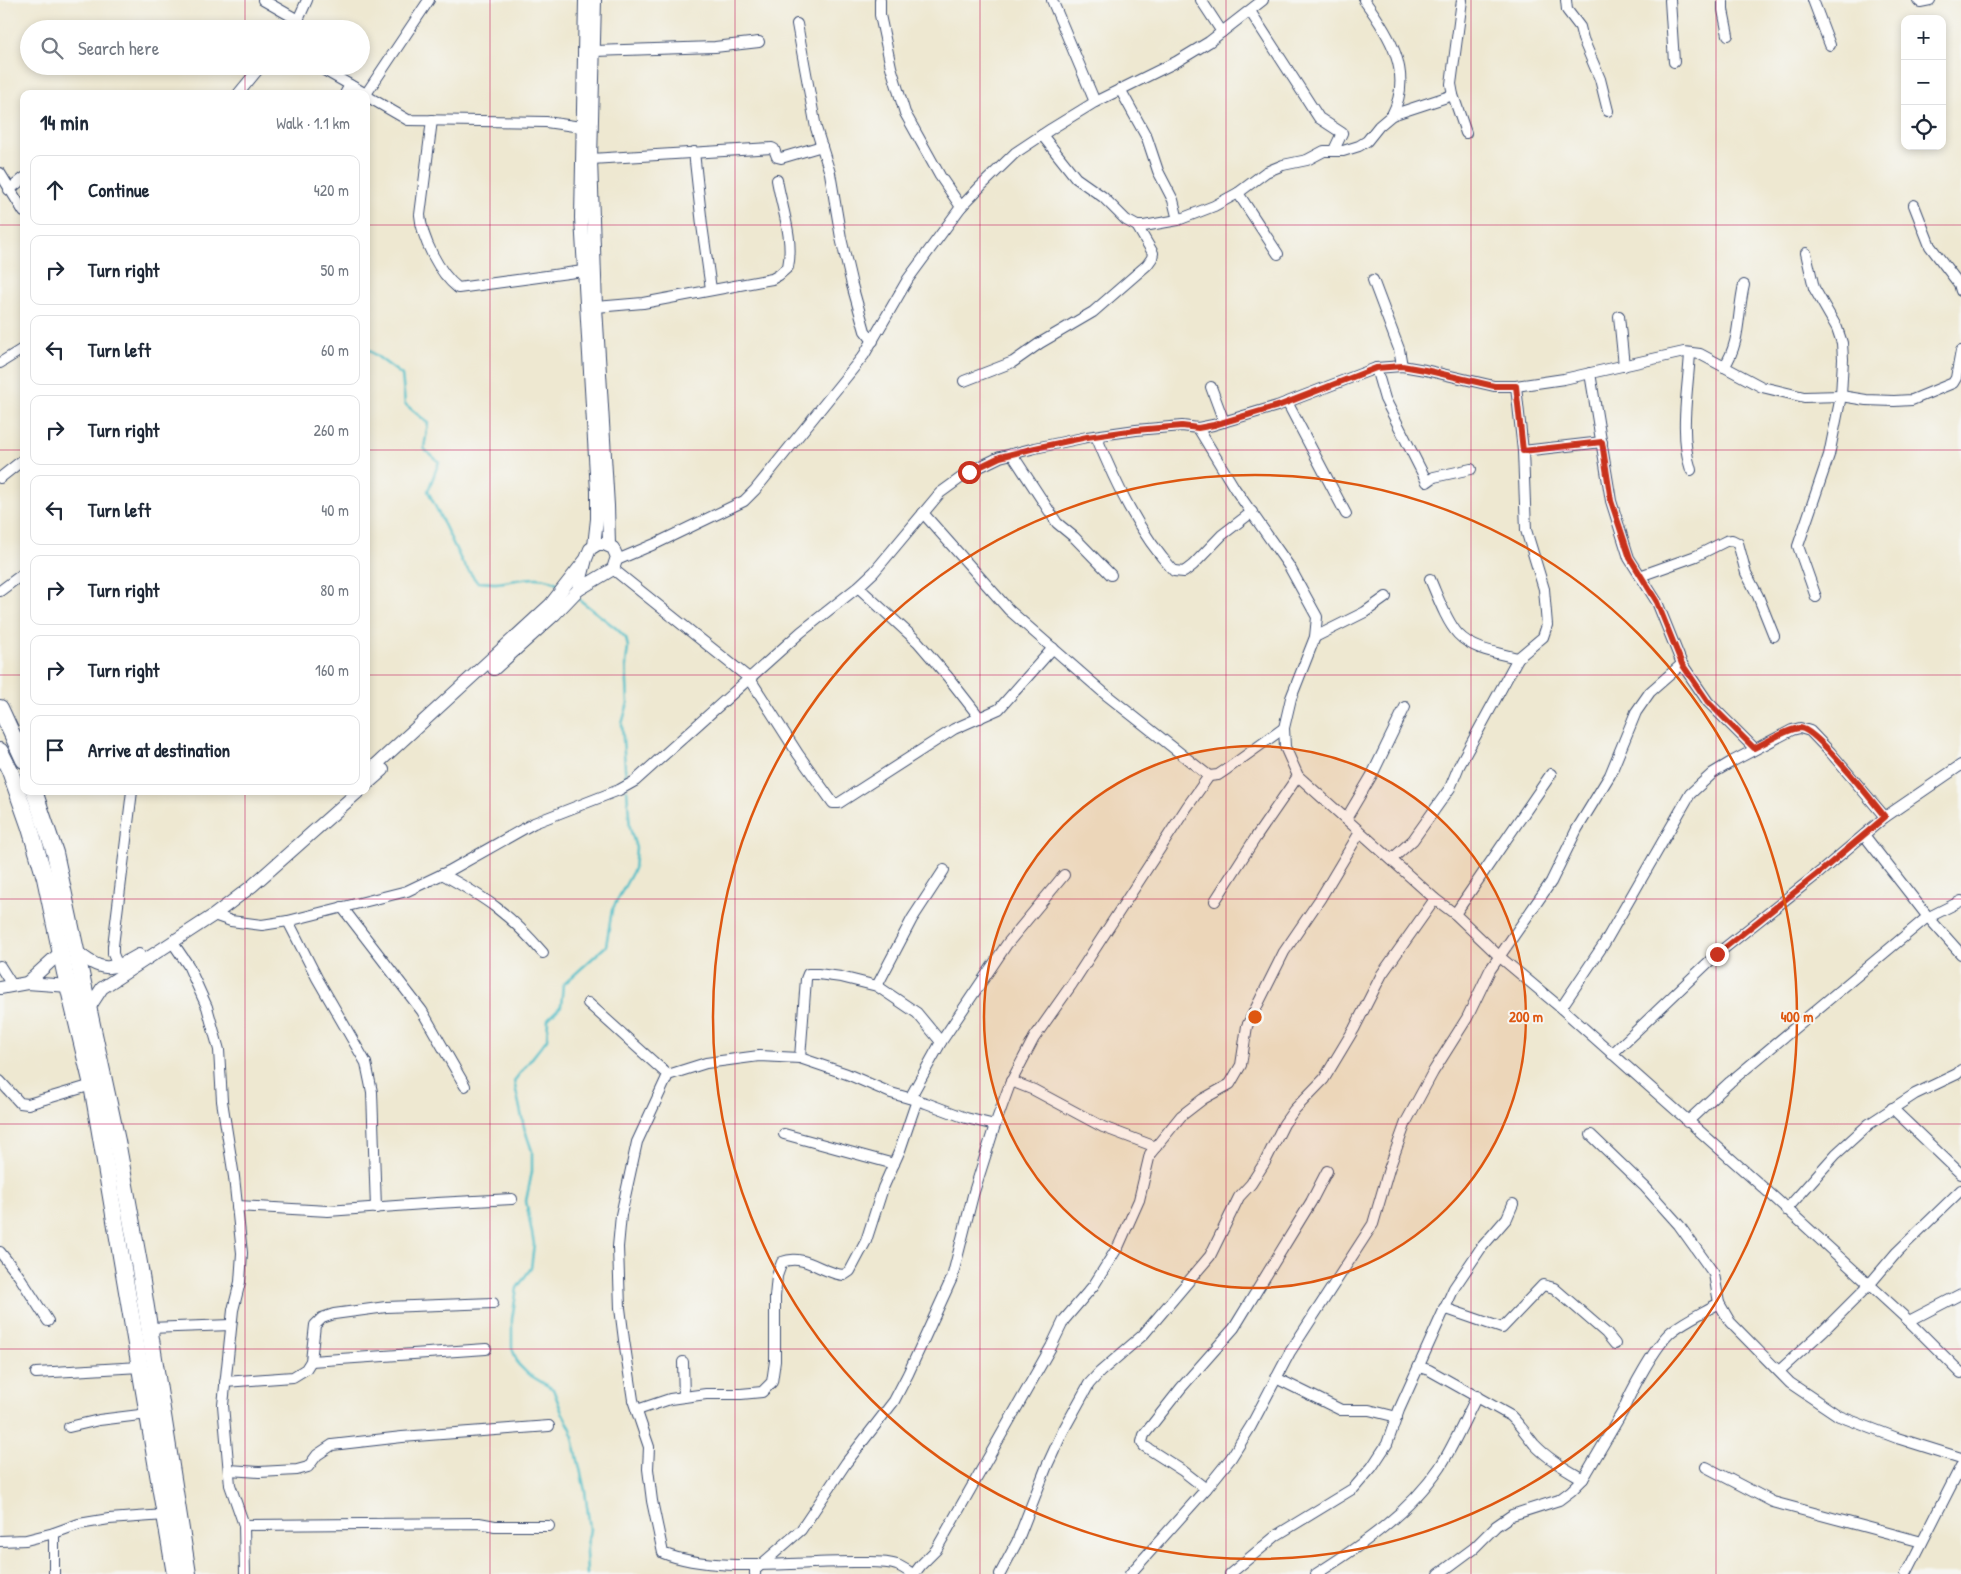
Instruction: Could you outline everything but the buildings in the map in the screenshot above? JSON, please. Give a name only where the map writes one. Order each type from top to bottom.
[{"type":"highway","points":[[0,708],[20,751]]},
{"type":"highway","points":[[0,751],[10,771],[68,951],[89,1008],[117,1141],[188,1574]]},
{"type":"highway","points":[[36,795],[55,853],[68,951],[69,986],[92,1085],[175,1574]]},
{"type":"street","points":[[263,0],[290,20]]},
{"type":"street","points":[[297,20],[308,0]]},
{"type":"street","points":[[369,90],[428,0]]},
{"type":"street","points":[[585,0],[581,218],[597,490],[597,519],[594,546]]},
{"type":"street","points":[[595,0],[591,159],[596,307],[609,545]]},
{"type":"street","points":[[880,0],[880,15],[890,67],[905,113],[940,176],[961,207]]},
{"type":"street","points":[[1052,0],[1094,102]]},
{"type":"street","points":[[1201,0],[1222,32]]},
{"type":"street","points":[[370,770],[550,605],[615,564],[744,501],[761,483],[873,341],[908,279],[961,207],[1016,153],[1094,102],[1176,62],[1222,32],[1263,0]]},
{"type":"street","points":[[1364,0],[1390,38],[1400,72],[1401,89],[1399,101],[1392,115]]},
{"type":"street","points":[[1462,0],[1451,84],[1466,133]]},
{"type":"street","points":[[1566,0],[1567,10],[1580,27],[1583,39],[1600,79],[1608,111]]},
{"type":"street","points":[[1670,0],[1674,62]]},
{"type":"street","points":[[1723,0],[1728,35]]},
{"type":"street","points":[[1812,0],[1830,45]]},
{"type":"street","points":[[1918,0],[1920,2],[1930,0]]},
{"type":"street","points":[[1250,10],[1319,118],[1342,133],[1334,150]]},
{"type":"street","points":[[798,24],[816,128],[830,173],[841,238],[852,286],[865,331],[873,341]]},
{"type":"street","points":[[594,51],[715,47],[759,42]]},
{"type":"street","points":[[241,90],[254,75]]},
{"type":"street","points":[[328,75],[347,89]]},
{"type":"street","points":[[1120,89],[1147,138],[1158,171],[1174,200],[1178,220]]},
{"type":"street","points":[[1042,135],[1076,178],[1103,197],[1126,220],[1137,226],[1144,226],[1178,220],[1214,206],[1266,172],[1283,165],[1307,160],[1324,151],[1343,151],[1359,146],[1367,141],[1379,126],[1392,115],[1453,95]]},
{"type":"street","points":[[370,98],[408,120],[546,122],[582,127]]},
{"type":"street","points":[[432,120],[420,215],[421,229],[442,271],[450,282],[458,288],[584,271]]},
{"type":"street","points":[[591,159],[772,148],[777,157],[781,158],[822,146]]},
{"type":"street","points":[[694,152],[710,289]]},
{"type":"street","points":[[0,173],[20,206]]},
{"type":"street","points":[[596,307],[643,303],[772,278],[779,275],[788,267],[788,227],[778,180]]},
{"type":"street","points":[[9,190],[20,181]]},
{"type":"street","points":[[1238,192],[1278,254]]},
{"type":"street","points":[[1914,206],[1930,246],[1958,284],[1961,291]]},
{"type":"street","points":[[964,381],[1013,362],[1093,312],[1148,265],[1153,253],[1137,226]]},
{"type":"street","points":[[1806,253],[1814,288],[1837,328],[1842,343],[1841,396],[1829,455],[1798,546],[1816,597]]},
{"type":"street","points":[[1373,280],[1399,349],[1402,366]]},
{"type":"street","points":[[1724,367],[1736,343],[1744,285]]},
{"type":"street","points":[[1619,316],[1624,366]]},
{"type":"street","points":[[0,363],[20,350]]},
{"type":"street","points":[[214,915],[231,921],[262,925],[288,921],[407,891],[442,874],[534,823],[619,790],[635,781],[801,632],[874,572],[940,494],[969,472],[1000,457],[1096,436],[1182,426],[1198,428],[1224,422],[1287,402],[1376,368],[1402,366],[1494,386],[1516,386],[1590,374],[1684,352],[1700,354],[1762,387],[1804,397],[1841,396],[1866,400],[1903,401],[1912,400],[1949,386],[1956,378],[1961,351]]},
{"type":"street","points":[[1690,353],[1684,429],[1687,458],[1691,470]]},
{"type":"street","points":[[1376,368],[1385,399],[1427,482],[1434,477],[1471,469]]},
{"type":"street","points":[[1590,374],[1611,501],[1630,558],[1657,602],[1682,664],[1708,702],[1754,748]]},
{"type":"street","points":[[1392,859],[1413,840],[1450,788],[1459,766],[1518,658],[1542,637],[1547,626],[1544,589],[1526,530],[1523,451],[1516,386]]},
{"type":"street","points":[[1211,387],[1224,422]]},
{"type":"street","points":[[1287,402],[1346,514]]},
{"type":"street","points":[[1198,428],[1289,566],[1317,617],[1315,637],[1291,698],[1284,728],[1285,747],[1298,776],[1435,899],[1455,914],[1500,957],[1561,1008],[1910,1321],[1961,1373]]},
{"type":"street","points":[[1096,436],[1113,478],[1130,508],[1174,571],[1184,572],[1222,535],[1252,512]]},
{"type":"street","points":[[1523,451],[1602,442]]},
{"type":"street","points":[[1012,454],[1057,523],[1074,537],[1111,575]]},
{"type":"street","points":[[0,478],[20,462]]},
{"type":"street","points":[[922,513],[1009,610],[1104,693],[1209,776],[1218,775],[1227,770],[1284,728]]},
{"type":"street","points":[[1640,576],[1680,563],[1726,541],[1732,540],[1738,543],[1746,573],[1758,596],[1774,636]]},
{"type":"street","points":[[370,781],[555,614],[571,591],[587,554],[594,546],[598,544],[609,545],[616,552],[615,564]]},
{"type":"street","points":[[615,564],[750,679],[798,754],[833,803],[839,803],[954,729],[999,709],[1053,648]]},
{"type":"street","points":[[0,591],[20,577]]},
{"type":"street","points":[[1430,579],[1458,634],[1464,640],[1486,650],[1518,658]]},
{"type":"street","points":[[858,587],[918,642],[980,718]]},
{"type":"street","points":[[1315,637],[1366,612],[1386,597]]},
{"type":"street","points":[[1130,1574],[1206,1489],[1231,1458],[1290,1352],[1373,1224],[1389,1169],[1406,1122],[1443,1055],[1467,1018],[1490,970],[1551,882],[1577,829],[1610,774],[1636,712],[1650,692],[1682,664]]},
{"type":"street","points":[[1346,819],[1372,775],[1405,708]]},
{"type":"street","points":[[1561,1008],[1604,944],[1690,794],[1713,773],[1754,748],[1792,730],[1800,728],[1810,731],[1832,753],[1885,817]]},
{"type":"street","points":[[1612,1054],[1717,954],[1885,817],[1961,765]]},
{"type":"street","points":[[1455,914],[1551,774]]},
{"type":"street","points":[[755,1572],[801,1530],[846,1463],[894,1401],[952,1278],[973,1195],[1011,1081],[1034,1038],[1072,984],[1209,776]]},
{"type":"street","points":[[1215,901],[1298,776]]},
{"type":"street","points":[[118,966],[113,954],[113,946],[132,795]]},
{"type":"street","points":[[26,983],[68,951],[102,968],[118,966],[171,936],[235,889],[342,795]]},
{"type":"street","points":[[89,1008],[102,988],[214,915],[279,863],[355,795]]},
{"type":"street","points":[[995,1125],[966,1118],[914,1099],[891,1093],[846,1074],[800,1058],[759,1056],[706,1063],[668,1074],[637,1142],[628,1173],[618,1247],[620,1308],[633,1400],[649,1447],[648,1469],[652,1501],[663,1553],[670,1558],[706,1570],[755,1572],[806,1564],[868,1562],[896,1564],[914,1574],[936,1550],[1064,1320],[1094,1285],[1119,1245],[1139,1200],[1150,1154],[1181,1116],[1203,1099],[1230,1084],[1241,1065],[1247,1026],[1284,952],[1320,900],[1360,832]]},
{"type":"street","points":[[1864,835],[1928,917],[1961,954]]},
{"type":"street","points":[[877,986],[912,920],[944,870]]},
{"type":"street","points":[[442,874],[492,902],[523,929],[543,953]]},
{"type":"street","points":[[637,1410],[670,1399],[706,1394],[762,1392],[772,1382],[775,1361],[775,1297],[777,1276],[782,1262],[790,1259],[812,1263],[835,1275],[844,1275],[850,1271],[866,1241],[883,1188],[894,1164],[914,1099],[941,1042],[1007,944],[1064,875]]},
{"type":"street","points":[[1000,1574],[1018,1542],[1046,1468],[1063,1431],[1089,1384],[1143,1335],[1210,1256],[1239,1197],[1265,1162],[1284,1124],[1294,1110],[1324,1079],[1354,1029],[1382,974],[1435,899]]},
{"type":"street","points":[[1687,1122],[1730,1082],[1928,917],[1961,901]]},
{"type":"street","points":[[342,907],[422,1011],[465,1086]]},
{"type":"street","points":[[288,921],[317,978],[366,1063],[373,1112],[376,1208]]},
{"type":"street","points":[[173,943],[188,965],[207,1007],[219,1050],[222,1101],[237,1206],[242,1253],[240,1282],[231,1325],[223,1405],[230,1485],[244,1525],[245,1574]]},
{"type":"street","points":[[0,966],[6,986],[26,983],[69,986]]},
{"type":"street","points":[[800,1058],[806,979],[808,974],[841,977],[877,986],[917,1013],[941,1042]]},
{"type":"street","points":[[588,1003],[668,1074]]},
{"type":"street","points":[[1786,1210],[1836,1154],[1869,1124],[1892,1108],[1957,1074],[1961,1070]]},
{"type":"street","points":[[0,1081],[20,1103],[28,1104],[92,1085]]},
{"type":"street","points":[[1011,1081],[1034,1090],[1103,1127],[1156,1147]]},
{"type":"street","points":[[1892,1108],[1961,1174]]},
{"type":"street","points":[[784,1134],[894,1164]]},
{"type":"street","points":[[1591,1135],[1645,1187],[1679,1225],[1714,1274],[1719,1303],[1730,1322],[1790,1383],[1839,1416],[1897,1438],[1961,1458]]},
{"type":"street","points":[[1206,1489],[1184,1471],[1144,1446],[1142,1442],[1144,1435],[1181,1388],[1234,1328],[1328,1171]]},
{"type":"street","points":[[1778,1371],[1824,1330],[1869,1285],[1897,1252],[1961,1190]]},
{"type":"street","points":[[237,1206],[328,1212],[512,1199]]},
{"type":"street","points":[[1230,1574],[1277,1535],[1354,1488],[1372,1467],[1387,1444],[1444,1308],[1464,1272],[1481,1248],[1507,1218],[1513,1204]]},
{"type":"street","points":[[0,1252],[19,1276],[48,1321]]},
{"type":"street","points":[[1444,1308],[1502,1328],[1543,1285],[1548,1285],[1554,1288],[1606,1333],[1615,1344]]},
{"type":"street","points":[[1910,1321],[1961,1294]]},
{"type":"street","points":[[225,1382],[293,1377],[306,1369],[311,1361],[315,1325],[322,1318],[334,1314],[386,1307],[493,1303]]},
{"type":"street","points":[[1439,1574],[1474,1548],[1496,1526],[1512,1515],[1559,1500],[1583,1479],[1624,1411],[1628,1398],[1659,1346],[1671,1331],[1719,1303]]},
{"type":"street","points":[[149,1328],[231,1325]]},
{"type":"street","points":[[311,1361],[486,1349]]},
{"type":"street","points":[[683,1362],[684,1397]]},
{"type":"street","points":[[36,1373],[140,1367]]},
{"type":"street","points":[[1419,1367],[1429,1370],[1511,1416],[1522,1427],[1534,1444],[1554,1462],[1583,1479]]},
{"type":"street","points":[[1276,1378],[1341,1410],[1369,1410],[1397,1417]]},
{"type":"street","points":[[1316,1574],[1380,1532],[1418,1494],[1440,1467],[1477,1396]]},
{"type":"street","points":[[68,1428],[99,1420],[148,1414]]},
{"type":"street","points":[[229,1470],[259,1472],[297,1470],[308,1467],[317,1455],[332,1445],[402,1437],[548,1426]]},
{"type":"street","points":[[1706,1466],[1774,1502],[1922,1542]]},
{"type":"street","points":[[1906,1574],[1961,1466]]},
{"type":"street","points":[[0,1541],[26,1540],[79,1524],[109,1518],[165,1515]]},
{"type":"street","points":[[244,1525],[479,1523],[495,1526],[549,1526]]},
{"type":"street","points":[[54,1533],[54,1574]]},
{"type":"waterway","points":[[370,351],[402,375],[405,404],[428,423],[424,449],[439,462],[428,491],[462,562],[477,582],[497,583],[537,578],[553,581],[560,585]]},
{"type":"waterway","points":[[576,597],[626,638],[628,647],[626,663],[628,703],[622,724],[626,782]]},
{"type":"waterway","points":[[587,1574],[586,1552],[590,1529],[585,1491],[571,1429],[553,1389],[528,1374],[518,1364],[512,1348],[512,1319],[517,1288],[531,1268],[534,1244],[526,1201],[532,1172],[532,1151],[524,1127],[514,1081],[547,1039],[548,1019],[561,1006],[563,985],[606,946],[612,910],[634,869],[636,848],[630,828],[627,790]]},
{"type":"route","points":[[969,472],[1000,457],[1087,437],[1136,430],[1182,426],[1198,428],[1214,425],[1278,406],[1376,368],[1402,366],[1494,386],[1516,386],[1523,451],[1602,442],[1611,501],[1630,558],[1657,602],[1682,664],[1708,702],[1754,748],[1792,730],[1800,728],[1810,731],[1832,753],[1885,817],[1820,872],[1717,954]]}]
